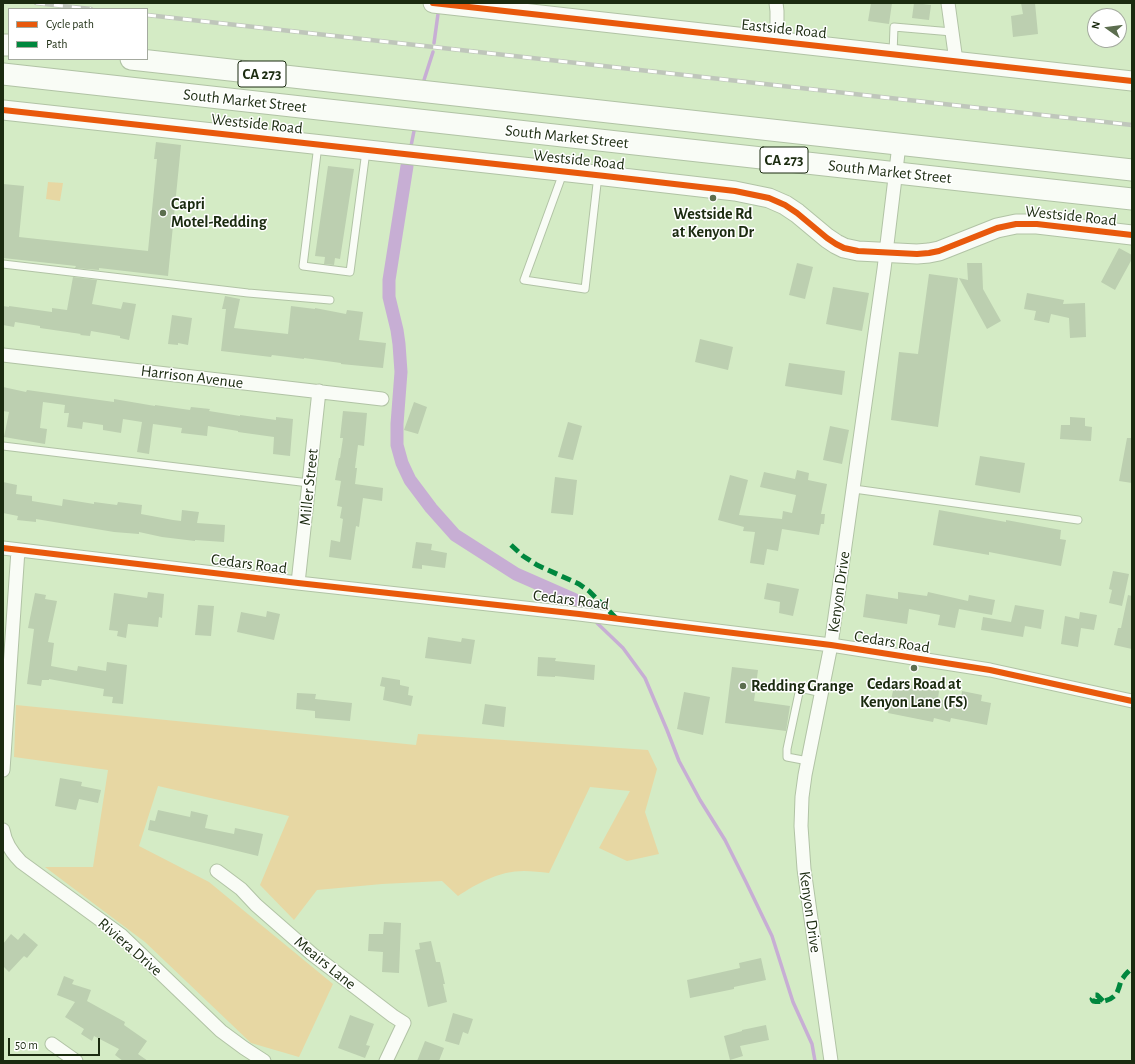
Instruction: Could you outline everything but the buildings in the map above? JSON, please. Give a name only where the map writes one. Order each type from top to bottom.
[{"type":"main road","name":"South Market Street","points":[[140,60],[1132,170]]},
{"type":"main road","name":"South Market Street","points":[[3,74],[1132,199]]},
{"type":"street","name":"Eastside Road","points":[[433,3],[1132,81]]},
{"type":"street","points":[[776,3],[776,41]]},
{"type":"street","points":[[948,3],[956,61]]},
{"type":"street","name":"Westside Road","points":[[3,110],[736,191],[769,198],[785,205],[810,223],[827,238],[844,248],[858,251],[917,254],[934,252],[997,228],[1016,224],[1037,224],[1132,235]]},
{"type":"street","name":"Kenyon Drive","points":[[832,1061],[801,841],[801,813],[805,775],[831,645],[854,489],[899,145]]},
{"type":"street","name":"Harrison Avenue","points":[[3,355],[382,399]]},
{"type":"street","name":"Miller Street","points":[[298,583],[319,391]]},
{"type":"street","name":"Cedars Road","points":[[3,548],[579,614],[831,645],[990,670],[1132,700]]},
{"type":"street","points":[[3,770],[18,550]]},
{"type":"street","name":"Riviera Drive","points":[[3,830],[10,850],[21,862],[121,935],[221,1031],[264,1061]]},
{"type":"street","name":"Meairs Lane","points":[[217,871],[241,889],[256,906],[312,954],[404,1023],[386,1061]]},
{"type":"street","points":[[52,1044],[76,1061]]},
{"type":"lane","points":[[893,54],[894,27],[952,32]]},
{"type":"lane","points":[[318,144],[302,266],[350,272],[366,150]]},
{"type":"lane","points":[[563,171],[524,280],[585,289],[598,175]]},
{"type":"lane","points":[[3,264],[248,293],[330,300]]},
{"type":"lane","points":[[3,446],[309,483]]},
{"type":"lane","points":[[854,489],[1078,520]]},
{"type":"lane","points":[[808,761],[787,757],[787,749],[800,688],[822,693]]},
{"type":"shaded area","points":[[48,182],[63,183],[60,201],[46,199]]},
{"type":"shaded area","points":[[16,705],[416,745],[418,734],[648,750],[657,769],[645,812],[659,854],[627,861],[599,848],[630,791],[590,787],[549,873],[524,871],[497,875],[481,882],[458,896],[442,881],[382,884],[317,890],[294,920],[260,885],[289,816],[158,786],[139,846],[209,882],[333,984],[299,1057],[251,1043],[145,942],[45,867],[93,867],[108,770],[14,757]]},
{"type":"waterway","points":[[434,43],[438,14]]},
{"type":"waterway","points":[[424,80],[433,52]]},
{"type":"waterway","points":[[411,146],[414,131]]},
{"type":"waterway","points":[[407,166],[389,280],[389,297],[397,330],[401,372],[397,445],[402,463],[410,480],[431,508],[455,535],[516,574],[573,599],[587,607]]},
{"type":"waterway","points":[[597,623],[623,648],[645,678],[679,761],[700,800],[725,840],[772,936],[793,1002],[812,1044],[815,1061]]},
{"type":"railway","points":[[36,3],[82,8]]},
{"type":"railway","points":[[148,15],[1132,125]]},
{"type":"marked path","points":[[511,545],[523,556],[537,565],[579,584],[589,591],[616,618]]},
{"type":"marked path","points":[[1103,1001],[1097,995],[1095,995],[1092,999],[1093,1001],[1100,1002],[1108,1000],[1114,996],[1122,979],[1132,968]]},
{"type":"cycle path","points":[[433,3],[1132,81]]},
{"type":"cycle path","points":[[3,110],[735,191],[769,198],[785,205],[836,244],[844,248],[858,251],[917,254],[929,253],[939,251],[997,228],[1016,224],[1037,224],[1132,235]]},
{"type":"cycle path","points":[[3,548],[579,614],[831,645],[990,670],[1132,701]]},
{"type":"place","name":"Westside Rd at Kenyon Dr","points":[[713,198]]},
{"type":"place","name":"Capri Motel-Redding","points":[[163,213]]},
{"type":"place","name":"Cedars Road at Kenyon Lane (FS)","points":[[914,668]]},
{"type":"place","name":"Redding Grange","points":[[743,686]]}]
